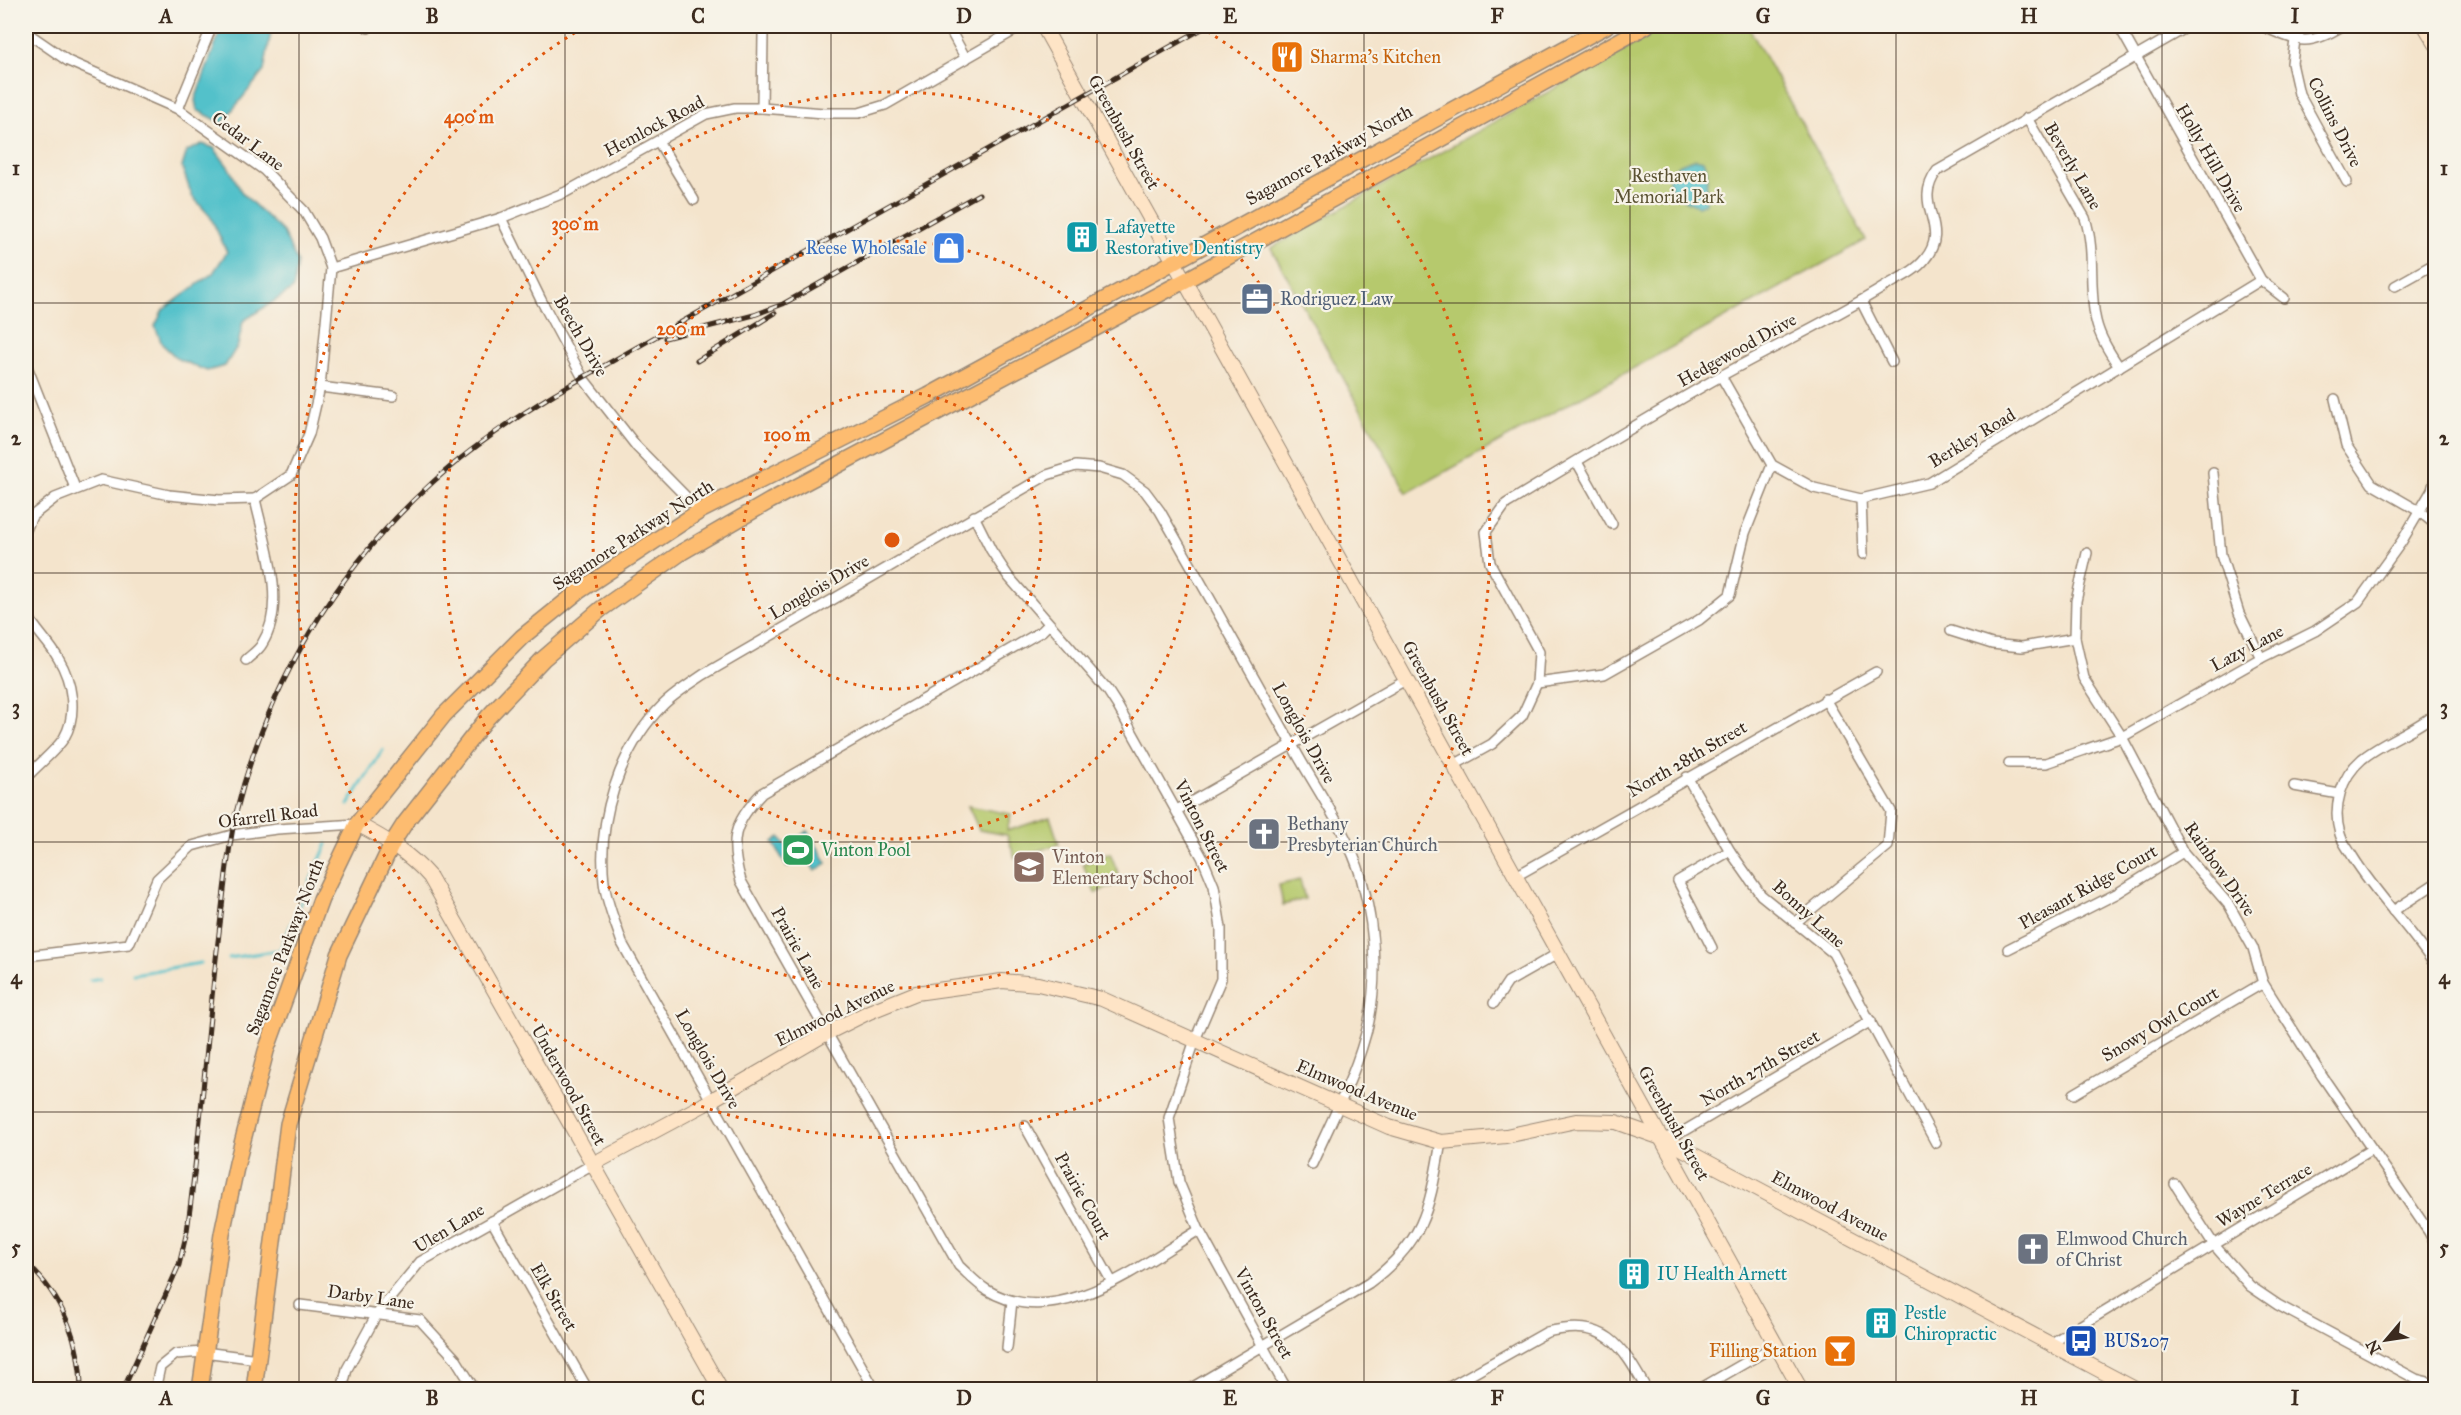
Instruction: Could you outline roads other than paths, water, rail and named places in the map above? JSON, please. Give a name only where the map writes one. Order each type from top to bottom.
[{"type":"main road","name":"Greenbush Street","points":[[1043,26],[1801,1389]]},
{"type":"main road","name":"Sagamore Parkway North","points":[[200,1389],[222,1234],[237,1163],[266,1051],[321,899],[357,824],[444,715],[522,637],[579,591],[700,511],[928,396],[1606,26]]},
{"type":"main road","points":[[254,1389],[288,1124],[339,955],[393,842],[488,717],[543,660],[610,603],[682,552],[770,501],[1186,280],[1646,26]]},
{"type":"main road","points":[[2425,26],[2436,44]]},
{"type":"main road","name":"Underwood Street","points":[[357,824],[393,842],[413,858],[430,877],[721,1389]]},
{"type":"main road","name":"Elmwood Avenue","points":[[592,1164],[712,1100],[827,1033],[916,993],[1002,981],[1038,984],[1102,999],[1389,1127],[1441,1142],[1506,1136],[1576,1121],[1616,1122],[1664,1139],[2137,1389]]},
{"type":"street","points":[[178,110],[212,26]]},
{"type":"street","points":[[761,26],[763,34],[762,108]]},
{"type":"street","points":[[948,26],[966,59]]},
{"type":"street","name":"Hemlock Road","points":[[331,268],[501,218],[566,192],[705,114],[735,108],[859,113],[885,105],[1022,26]]},
{"type":"street","name":"Holly Hill Drive","points":[[2119,26],[2261,280],[2284,298]]},
{"type":"street","name":"Hedgewood Drive","points":[[1454,765],[1492,744],[1522,716],[1537,683],[1539,652],[1490,563],[1486,532],[1506,504],[1721,376],[1861,302],[1915,268],[1929,254],[1934,243],[1935,231],[1926,199],[1927,188],[1937,171],[2189,26]]},
{"type":"street","points":[[2262,26],[2295,40],[2306,41],[2342,26]]},
{"type":"street","name":"Cedar Lane","points":[[26,32],[68,61],[178,110],[264,170],[304,211],[320,238],[331,268],[320,387],[309,434],[291,475],[255,499]]},
{"type":"street","name":"Collins Drive","points":[[2295,40],[2292,63],[2299,94],[2347,182]]},
{"type":"street","name":"Beverly Lane","points":[[2027,118],[2085,218],[2091,236],[2096,321],[2104,343],[2119,367]]},
{"type":"street","points":[[658,141],[694,200]]},
{"type":"street","name":"Beech Drive","points":[[501,218],[540,300],[583,378],[637,447],[700,511]]},
{"type":"street","points":[[2395,286],[2436,263]]},
{"type":"street","name":"Berkley Road","points":[[1772,465],[1814,488],[1861,499],[1929,483],[2261,280]]},
{"type":"street","points":[[1861,302],[1892,362]]},
{"type":"street","points":[[26,364],[75,488]]},
{"type":"street","points":[[1537,683],[1604,674],[1699,620],[1730,595],[1745,533],[1772,465],[1721,376]]},
{"type":"street","points":[[320,387],[393,396]]},
{"type":"street","points":[[2335,399],[2346,445],[2372,483],[2419,511],[2436,525]]},
{"type":"street","points":[[1577,462],[1612,524]]},
{"type":"street","name":"Longlois Drive","points":[[875,1389],[622,943],[604,883],[604,833],[614,784],[636,740],[663,705],[695,681],[1047,475],[1076,466],[1099,468],[1123,475],[1145,491],[1160,511],[1292,744],[1344,838],[1360,875],[1370,915],[1374,949],[1369,1019],[1358,1061],[1312,1164]]},
{"type":"street","points":[[2213,473],[2221,555],[2239,613],[2261,658]]},
{"type":"street","name":"Lazy Lane","points":[[2009,762],[2046,763],[2122,737],[2261,658],[2314,632],[2358,602],[2402,541],[2432,490],[2436,475]]},
{"type":"street","points":[[26,530],[32,516],[54,498],[75,488],[101,480],[169,495],[219,500],[255,499],[275,584],[274,611],[262,644],[246,660]]},
{"type":"street","points":[[1861,499],[1863,554]]},
{"type":"street","name":"Vinton Street","points":[[974,516],[991,550],[1008,576],[1113,698],[1202,856],[1214,886],[1221,928],[1221,979],[1196,1040],[1169,1118],[1179,1182],[1199,1230],[1287,1389]]},
{"type":"street","name":"Rainbow Drive","points":[[2087,553],[2076,601],[2076,638],[2084,678],[2122,737],[2183,852],[2229,905],[2253,948],[2263,983],[2429,1232],[2436,1246]]},
{"type":"street","points":[[26,613],[32,625],[58,657],[69,680],[72,705],[70,724],[63,740],[26,778]]},
{"type":"street","name":"Prairie Lane","points":[[1049,624],[1042,631],[811,762],[762,793],[744,811],[736,834],[734,858],[741,881],[959,1266],[987,1290],[1012,1301],[1037,1304],[1055,1304],[1080,1298],[1112,1282],[1199,1230]]},
{"type":"street","points":[[1951,631],[1992,644],[2022,647],[2076,638]]},
{"type":"street","name":"North 28th Street","points":[[1516,876],[1687,777],[1876,672]]},
{"type":"street","points":[[1177,810],[1407,679]]},
{"type":"street","points":[[1795,923],[1888,846],[1891,810],[1825,699]]},
{"type":"street","points":[[2436,713],[2362,758],[2347,775],[2339,794],[2337,820],[2340,836],[2371,886],[2413,935],[2436,967]]},
{"type":"street","name":"Bonny Lane","points":[[1687,777],[1730,851],[1761,895],[1833,953],[1936,1143]]},
{"type":"street","points":[[2294,786],[2339,794]]},
{"type":"street","name":"Ofarrell Road","points":[[26,956],[129,944],[157,879],[192,846],[232,835],[266,830],[357,824]]},
{"type":"street","points":[[1712,948],[1678,881],[1730,851]]},
{"type":"street","name":"Pleasant Ridge Court","points":[[2008,949],[2116,894],[2183,852]]},
{"type":"street","points":[[2393,911],[2436,884]]},
{"type":"street","points":[[1494,1003],[1508,982],[1558,953]]},
{"type":"street","name":"Snowy Owl Court","points":[[2074,1094],[2263,983]]},
{"type":"street","name":"North 27th Street","points":[[1664,1139],[1686,1130],[1871,1022]]},
{"type":"street","name":"Prairie Court","points":[[1025,1126],[1112,1282]]},
{"type":"street","points":[[1188,1389],[1369,1283],[1390,1268],[1409,1247],[1424,1218],[1441,1142]]},
{"type":"street","name":"Wayne Terrace","points":[[2050,1344],[2372,1149]]},
{"type":"street","name":"Ulen Lane","points":[[342,1389],[347,1369],[377,1314],[420,1262],[592,1164]]},
{"type":"street","points":[[2175,1184],[2231,1267],[2265,1297],[2416,1379],[2436,1384]]},
{"type":"street","name":"Elk Street","points":[[492,1221],[588,1389]]},
{"type":"street","points":[[1007,1348],[1012,1301]]},
{"type":"street","name":"Darby Lane","points":[[300,1305],[420,1320],[455,1358],[475,1389]]},
{"type":"street","points":[[1444,1389],[1547,1332],[1564,1328],[1580,1328],[1604,1335],[1625,1351],[1647,1389]]},
{"type":"street","points":[[1698,1389],[1776,1345]]},
{"type":"street","points":[[155,1389],[160,1367],[176,1354],[204,1352],[258,1359]]},
{"type":"water","points":[[222,26],[272,26],[264,71],[222,123],[197,110],[195,100]]},
{"type":"water","points":[[202,144],[214,148],[229,168],[242,193],[283,232],[297,262],[293,289],[243,321],[238,345],[225,366],[207,371],[178,359],[162,344],[155,326],[163,310],[213,273],[227,252],[210,216],[192,196],[182,167],[187,151]]},
{"type":"water","points":[[1695,159],[1703,161],[1707,169],[1706,203],[1698,206],[1678,195],[1669,182],[1669,175],[1674,169],[1682,163]]},
{"type":"water","name":"Vinton Pool","points":[[808,831],[827,863],[815,871],[806,856],[787,867],[773,842],[780,837],[785,845]]},
{"type":"waterway","points":[[348,805],[383,750]]},
{"type":"waterway","points":[[229,958],[280,950],[327,844]]},
{"type":"waterway","points":[[133,974],[201,963]]},
{"type":"waterway","points":[[90,980],[100,978]]},
{"type":"railway","points":[[123,1390],[179,1265],[187,1231],[228,858],[236,813],[249,766],[286,675],[336,591],[366,553],[398,516],[447,470],[492,435],[554,394],[1207,26]]},
{"type":"railway","points":[[665,338],[754,315],[783,304],[979,194]]},
{"type":"railway","points":[[697,361],[775,313]]},
{"type":"railway","points":[[26,1263],[50,1290],[67,1320],[77,1354],[81,1390]]},
{"type":"place","name":"Sharma's Kitchen","points":[[1287,57]]},
{"type":"place","name":"Lafayette Restorative Dentistry","points":[[1082,237]]},
{"type":"place","name":"Reese Wholesale","points":[[949,248]]},
{"type":"place","name":"Rodriguez Law","points":[[1257,299]]},
{"type":"place","name":"Bethany Presbyterian Church","points":[[1264,834]]},
{"type":"place","name":"Vinton Pool","points":[[798,850]]},
{"type":"place","name":"Vinton Elementary School","points":[[1029,867]]},
{"type":"place","name":"Elmwood Church of Christ","points":[[2033,1249]]},
{"type":"place","name":"IU Health Arnett","points":[[1634,1274]]},
{"type":"place","name":"Pestle Chiropractic","points":[[1881,1323]]},
{"type":"place","name":"BUS207","points":[[2081,1341]]},
{"type":"place","name":"Filling Station","points":[[1840,1351]]},
{"type":"park label","name":"Resthaven Memorial Park","points":[[1669,186]]}]
